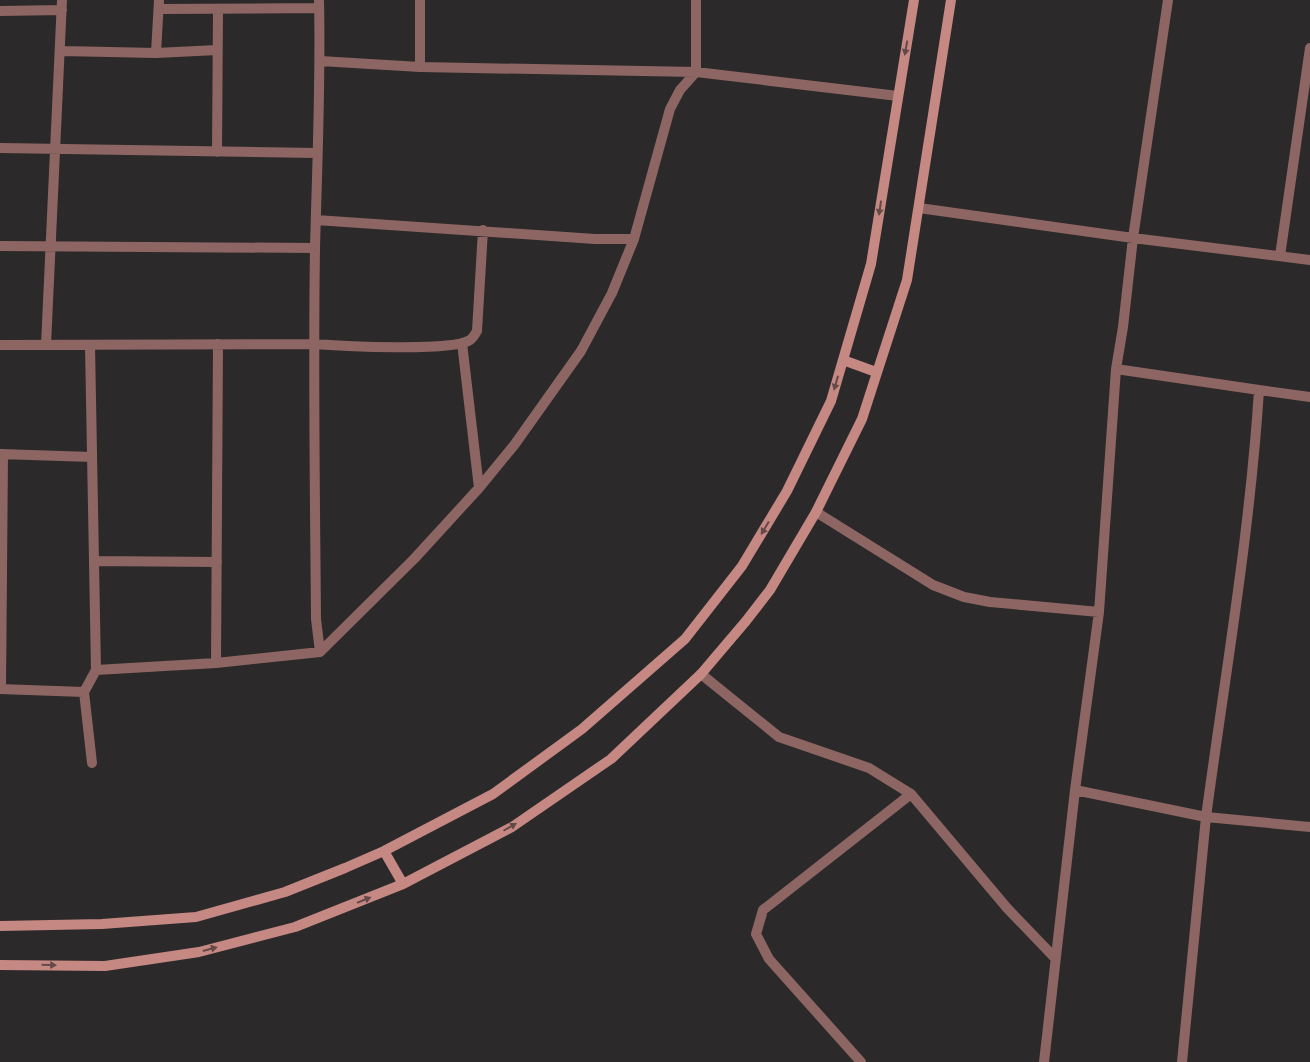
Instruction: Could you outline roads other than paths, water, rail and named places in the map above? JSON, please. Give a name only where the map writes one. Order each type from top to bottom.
[{"type":"main road","points":[[0,926],[102,924],[196,917],[285,892],[384,851],[494,794],[582,729],[686,639],[742,566],[787,491],[831,401],[871,264],[914,0]]},
{"type":"main road","points":[[0,965],[105,966],[199,952],[295,927],[403,884],[512,826],[611,759],[701,674],[770,590],[816,512],[862,419],[907,280],[951,0]]},
{"type":"main road","points":[[843,360],[876,372]]},
{"type":"main road","points":[[384,851],[403,884]]},
{"type":"street","points":[[420,0],[420,67]]},
{"type":"street","points":[[96,670],[216,663],[320,652],[414,559],[479,488],[515,444],[581,351],[612,293],[634,239],[670,109],[680,90],[696,72],[696,0]]},
{"type":"street","points":[[1044,1062],[1075,790],[1099,612],[1116,368],[1124,327],[1133,238],[1168,0]]},
{"type":"street","points":[[156,53],[159,5],[218,9],[319,4],[320,61],[316,153],[315,344],[316,619],[320,652]]},
{"type":"street","points":[[0,11],[62,5],[62,51],[46,345]]},
{"type":"street","points":[[217,152],[218,9]]},
{"type":"street","points":[[1280,256],[1305,132],[1310,48]]},
{"type":"street","points":[[62,51],[156,53],[217,50]]},
{"type":"street","points":[[320,61],[420,67],[696,72],[898,96]]},
{"type":"street","points":[[0,148],[316,153]]},
{"type":"street","points":[[919,208],[1133,238],[1310,260]]},
{"type":"street","points":[[316,220],[634,239]]},
{"type":"street","points":[[0,345],[315,344],[342,347],[402,347],[462,344],[471,340],[477,331],[483,230]]},
{"type":"street","points":[[0,246],[315,248]]},
{"type":"street","points":[[216,663],[218,344]]},
{"type":"street","points":[[462,344],[479,488]]},
{"type":"street","points":[[90,345],[96,670],[84,692],[92,763]]},
{"type":"street","points":[[1116,368],[1310,397]]},
{"type":"street","points":[[1182,1062],[1206,817],[1240,572],[1259,390]]},
{"type":"street","points":[[84,692],[0,689],[1,454],[92,458]]},
{"type":"street","points":[[816,512],[933,585],[964,597],[990,602],[1099,612]]},
{"type":"street","points":[[94,561],[216,562]]},
{"type":"street","points":[[701,674],[779,737],[869,768],[912,794],[1008,908],[1055,958]]},
{"type":"street","points":[[1075,790],[1206,817],[1310,827]]},
{"type":"street","points":[[861,1062],[769,959],[756,934],[763,910],[912,794]]}]
